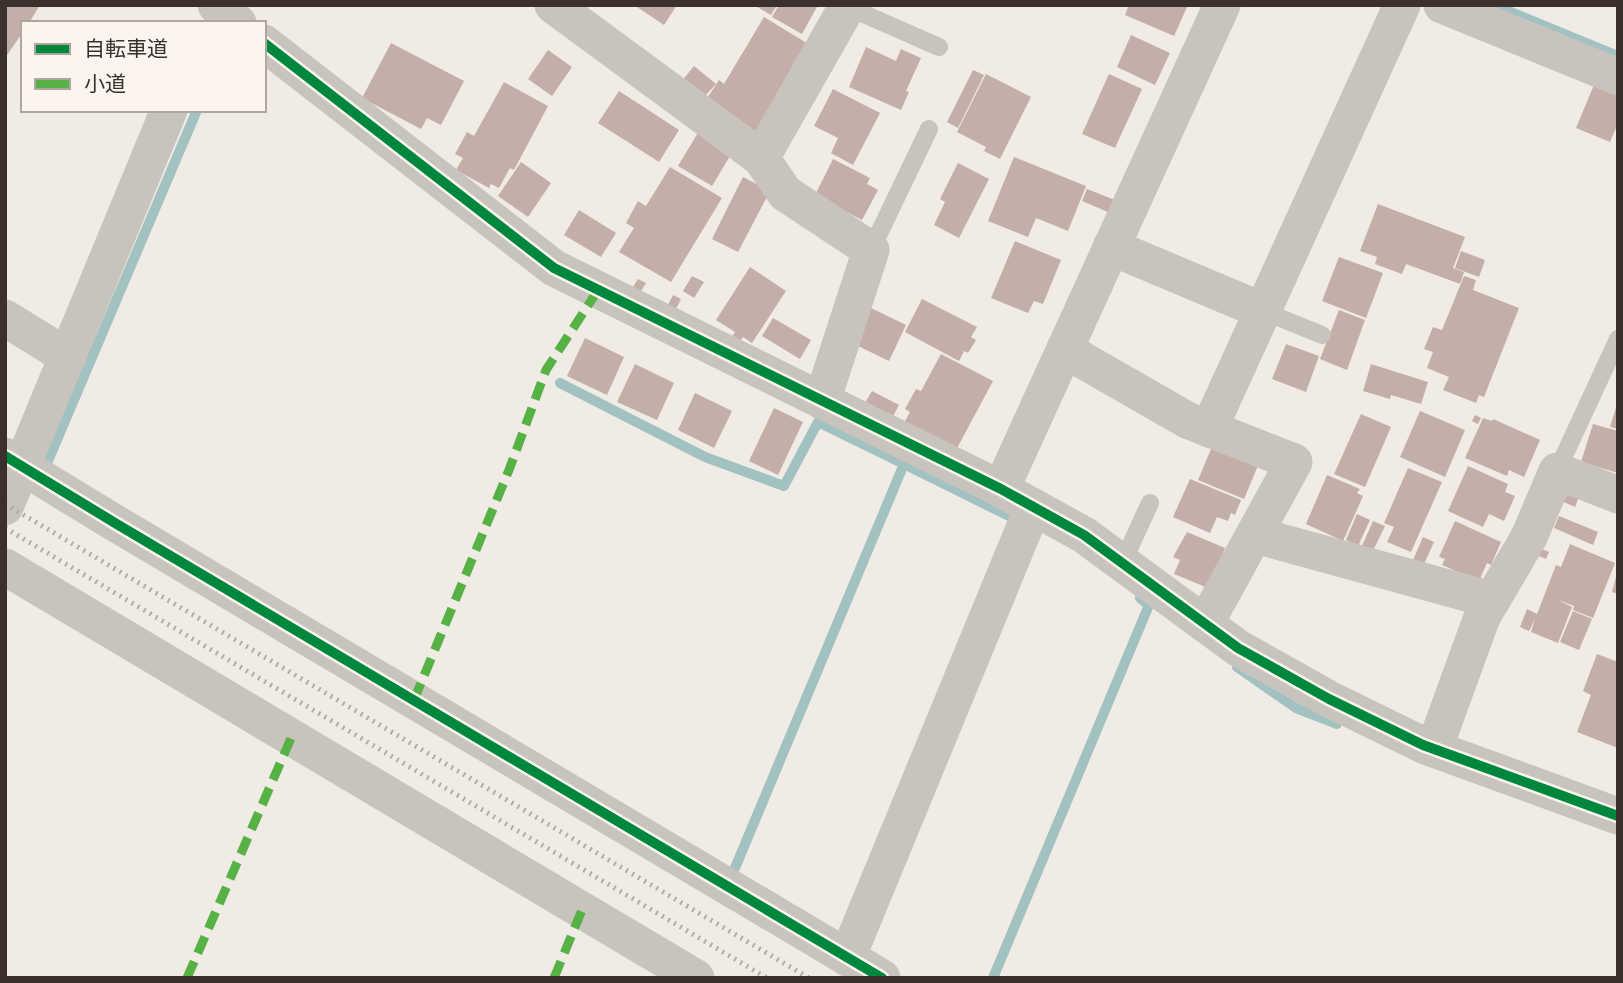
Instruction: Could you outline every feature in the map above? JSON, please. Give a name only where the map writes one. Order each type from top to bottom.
[{"type":"street","points":[[206,21],[214,5],[235,21]]},
{"type":"street","points":[[554,5],[761,158],[785,193],[871,250],[822,401]]},
{"type":"street","points":[[1001,489],[1222,5]]},
{"type":"street","points":[[1209,429],[1402,5]]},
{"type":"street","points":[[1442,5],[1618,77]]},
{"type":"street","points":[[761,158],[848,6]]},
{"type":"street","points":[[266,45],[554,268],[1034,507],[1084,535],[1238,648],[1329,699],[1434,749],[1618,816]]},
{"type":"street","points":[[5,507],[14,461],[68,357],[168,112]]},
{"type":"street","points":[[1111,247],[1263,311]]},
{"type":"street","points":[[5,318],[68,357]]},
{"type":"street","points":[[1065,350],[1187,420],[1294,462],[1205,624]]},
{"type":"street","points":[[14,461],[882,978]]},
{"type":"street","points":[[1434,749],[1482,617],[1529,537],[1557,471],[1618,495]]},
{"type":"street","points":[[848,958],[1034,507]]},
{"type":"street","points":[[1255,534],[1492,600]]},
{"type":"street","points":[[5,567],[696,978]]},
{"type":"lane","points":[[848,6],[939,47]]},
{"type":"lane","points":[[871,250],[929,129]]},
{"type":"lane","points":[[1263,311],[1322,335]]},
{"type":"lane","points":[[1557,471],[1618,339]]},
{"type":"lane","points":[[1122,564],[1150,503]]},
{"type":"building","points":[[5,5],[40,5],[30,21],[21,21],[21,35],[5,58]]},
{"type":"building","points":[[634,5],[677,5],[664,25]]},
{"type":"building","points":[[754,5],[777,5],[771,15]]},
{"type":"building","points":[[779,5],[818,5],[802,34],[772,17]]},
{"type":"building","points":[[1129,5],[1188,5],[1174,36],[1125,15]]},
{"type":"building","points":[[764,17],[810,45],[757,134],[708,97],[719,80],[724,84]]},
{"type":"building","points":[[1131,35],[1170,53],[1155,85],[1117,67]]},
{"type":"building","points":[[391,43],[464,81],[441,125],[427,118],[421,129],[362,98]]},
{"type":"building","points":[[866,47],[896,61],[901,49],[921,58],[906,91],[909,92],[901,110],[849,87]]},
{"type":"building","points":[[548,50],[572,67],[552,96],[528,79]]},
{"type":"building","points":[[694,66],[716,84],[702,99],[682,81]]},
{"type":"building","points":[[973,70],[984,75],[958,128],[947,122]]},
{"type":"building","points":[[986,74],[1031,97],[1000,159],[984,151],[986,147],[957,132]]},
{"type":"building","points":[[1109,74],[1142,89],[1115,148],[1082,134]]},
{"type":"building","points":[[504,82],[548,106],[514,170],[510,168],[499,188],[491,184],[489,188],[456,170],[463,158],[455,154],[467,132],[474,136]]},
{"type":"building","points":[[1594,85],[1618,95],[1618,123],[1610,142],[1576,128]]},
{"type":"building","points":[[833,89],[880,113],[853,165],[831,153],[838,138],[814,126]]},
{"type":"building","points":[[619,91],[679,130],[659,162],[598,123]]},
{"type":"building","points":[[699,131],[733,151],[712,186],[678,166]]},
{"type":"building","points":[[1014,157],[1086,186],[1068,231],[1036,218],[1028,237],[988,221]]},
{"type":"building","points":[[833,159],[870,178],[867,184],[878,190],[862,220],[815,195]]},
{"type":"building","points":[[521,162],[551,183],[528,217],[498,196]]},
{"type":"building","points":[[958,163],[989,179],[959,238],[934,225],[945,202],[940,199]]},
{"type":"building","points":[[670,167],[722,198],[671,282],[619,252],[634,228],[626,223],[638,201],[646,206]]},
{"type":"building","points":[[743,177],[770,191],[738,252],[712,239]]},
{"type":"building","points":[[1087,189],[1120,202],[1115,215],[1082,201]]},
{"type":"building","points":[[1378,204],[1465,237],[1453,268],[1464,272],[1460,284],[1406,264],[1402,274],[1375,264],[1377,257],[1360,251]]},
{"type":"building","points":[[579,210],[616,233],[601,257],[564,235]]},
{"type":"building","points":[[1015,241],[1061,260],[1043,304],[1034,301],[1028,313],[991,298]]},
{"type":"building","points":[[1461,251],[1485,260],[1479,277],[1455,268]]},
{"type":"building","points":[[1339,257],[1383,273],[1366,318],[1322,301]]},
{"type":"building","points":[[750,267],[786,291],[752,343],[743,337],[739,343],[731,338],[735,332],[716,320]]},
{"type":"building","points":[[692,276],[704,282],[694,298],[683,291]]},
{"type":"building","points":[[1464,276],[1476,280],[1473,290],[1519,308],[1484,397],[1479,395],[1476,403],[1443,390],[1449,377],[1427,368],[1433,352],[1424,349],[1433,327],[1442,330]]},
{"type":"building","points":[[638,279],[646,283],[641,291],[633,287]]},
{"type":"building","points":[[673,295],[681,299],[676,309],[668,305]]},
{"type":"building","points":[[922,299],[977,327],[971,337],[976,340],[968,353],[964,351],[959,361],[905,332]]},
{"type":"building","points":[[871,308],[906,325],[889,361],[854,344]]},
{"type":"building","points":[[1339,310],[1365,320],[1347,370],[1320,359]]},
{"type":"building","points":[[773,318],[811,340],[800,359],[762,336]]},
{"type":"building","points":[[585,338],[624,357],[607,395],[567,376]]},
{"type":"building","points":[[1286,344],[1319,356],[1306,392],[1272,379]]},
{"type":"building","points":[[941,354],[993,381],[956,450],[904,423],[910,412],[905,409],[916,389],[921,391]]},
{"type":"building","points":[[635,364],[674,383],[657,420],[617,402]]},
{"type":"building","points":[[1371,364],[1428,382],[1421,404],[1391,395],[1390,399],[1363,391]]},
{"type":"building","points":[[872,391],[899,405],[892,418],[865,403]]},
{"type":"building","points":[[695,393],[732,411],[714,448],[678,430]]},
{"type":"building","points":[[1618,404],[1618,429],[1610,427]]},
{"type":"building","points":[[774,408],[803,422],[778,475],[749,461]]},
{"type":"building","points":[[1420,411],[1465,430],[1445,477],[1400,457]]},
{"type":"building","points":[[1361,414],[1391,427],[1365,487],[1334,474]]},
{"type":"building","points":[[1475,415],[1481,418],[1478,424],[1472,421]]},
{"type":"building","points":[[1483,418],[1493,419],[1540,440],[1524,477],[1509,470],[1507,476],[1465,458]]},
{"type":"building","points":[[1593,424],[1618,431],[1618,473],[1581,462]]},
{"type":"building","points":[[1214,442],[1259,463],[1244,499],[1198,480]]},
{"type":"building","points":[[1468,466],[1508,484],[1505,492],[1515,496],[1504,521],[1489,514],[1483,527],[1448,511]]},
{"type":"building","points":[[1408,468],[1442,482],[1411,552],[1387,542],[1394,527],[1384,523]]},
{"type":"building","points":[[1327,475],[1360,489],[1357,493],[1363,496],[1343,541],[1306,524]]},
{"type":"building","points":[[1190,479],[1241,500],[1235,515],[1231,513],[1228,521],[1217,517],[1210,533],[1173,517]]},
{"type":"building","points":[[1567,485],[1581,491],[1575,507],[1561,501]]},
{"type":"building","points":[[1357,514],[1370,520],[1358,546],[1346,540]]},
{"type":"building","points":[[1559,516],[1598,532],[1593,545],[1554,528]]},
{"type":"building","points":[[1373,521],[1385,526],[1373,551],[1362,546]]},
{"type":"building","points":[[1455,521],[1501,542],[1491,565],[1487,563],[1479,581],[1442,565],[1445,559],[1439,557]]},
{"type":"building","points":[[1187,532],[1225,548],[1208,588],[1174,574],[1180,560],[1173,557]]},
{"type":"building","points":[[1423,537],[1434,542],[1424,564],[1413,560]]},
{"type":"building","points":[[1570,544],[1615,563],[1593,618],[1573,610],[1574,606],[1558,600],[1572,607],[1558,643],[1531,632],[1535,619],[1529,631],[1520,627],[1527,609],[1537,614],[1556,565],[1561,567]]},
{"type":"building","points":[[1537,547],[1549,552],[1546,559],[1534,554]]},
{"type":"building","points":[[1618,574],[1618,594],[1612,592]]},
{"type":"building","points":[[1573,611],[1592,619],[1579,650],[1560,642]]},
{"type":"building","points":[[1597,654],[1618,662],[1618,748],[1577,732],[1591,695],[1583,691]]},
{"type":"waterway","points":[[1494,5],[1618,56]]},
{"type":"waterway","points":[[48,461],[196,112]]},
{"type":"waterway","points":[[560,383],[705,457],[784,486],[818,422],[904,464],[735,868]]},
{"type":"waterway","points":[[904,464],[1011,517]]},
{"type":"waterway","points":[[993,978],[1149,605],[1140,598]]},
{"type":"waterway","points":[[1237,667],[1296,708],[1337,724]]},
{"type":"railway","points":[[5,504],[809,978]]},
{"type":"railway","points":[[5,528],[767,978]]},
{"type":"marked path","points":[[414,700],[509,470],[546,370],[598,290]]},
{"type":"marked path","points":[[187,978],[292,736]]},
{"type":"marked path","points":[[554,978],[582,910]]},
{"type":"cycle path","points":[[266,45],[554,268],[1001,489],[1084,535],[1238,648],[1329,699],[1423,745],[1618,816]]},
{"type":"cycle path","points":[[5,456],[882,978]]}]
